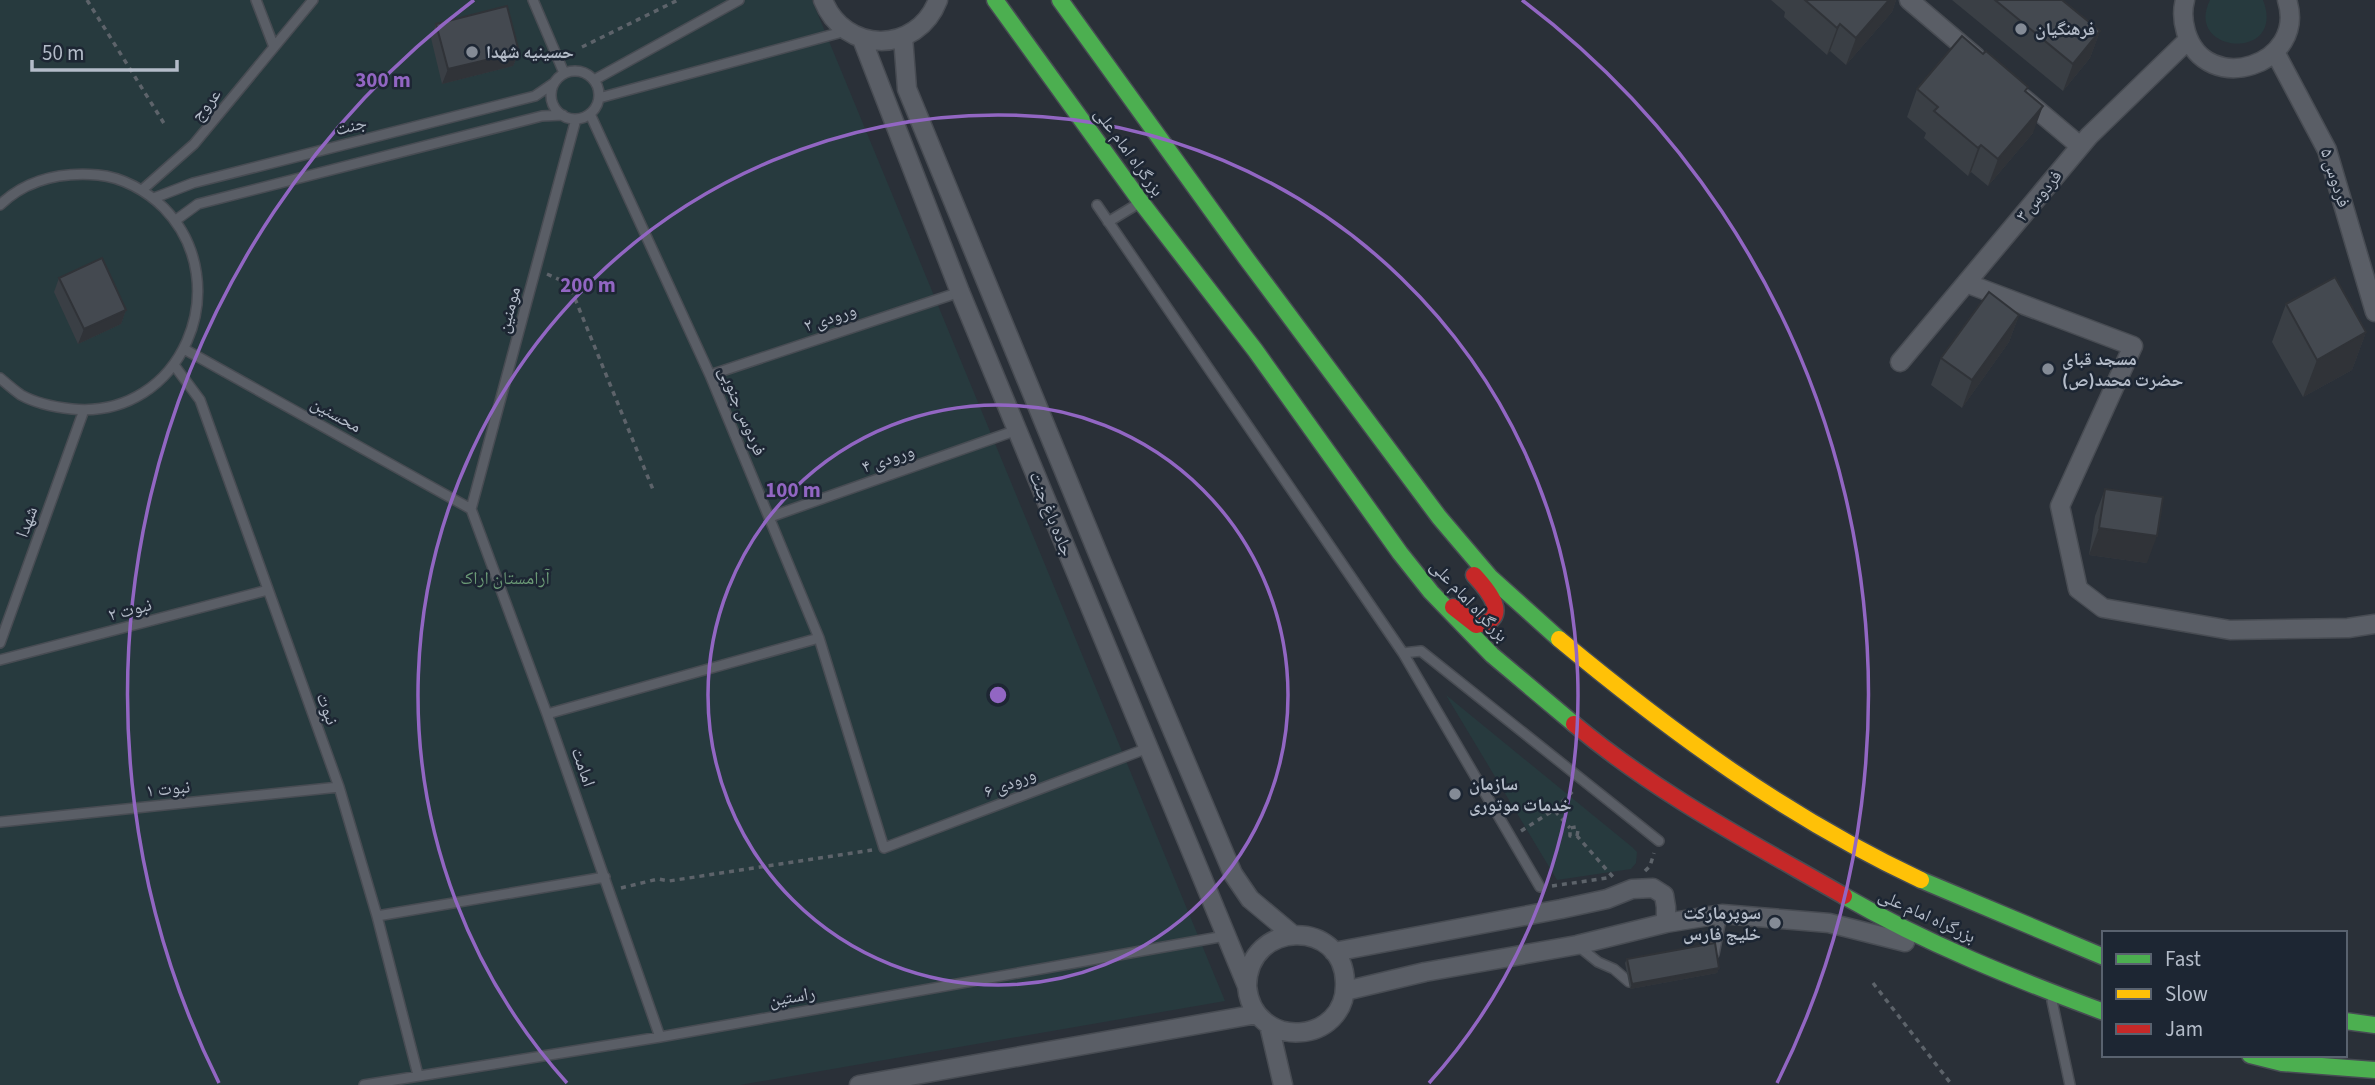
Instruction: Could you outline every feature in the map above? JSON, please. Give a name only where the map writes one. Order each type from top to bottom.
[{"type":"highway","name":"بزرگراه امام علی","points":[[995,0],[1141,202],[1255,350],[1400,554],[1431,592],[1492,655],[1611,755],[1700,813],[1884,919],[2102,1012]]},
{"type":"highway","name":"بزرگراه امام علی","points":[[1060,0],[1327,368],[1442,520],[1490,576],[1558,638],[1672,728],[1753,786],[1842,841],[1909,874],[1981,907],[2102,956]]},
{"type":"highway","points":[[1400,554],[1468,621],[1479,625],[1489,622],[1494,615],[1494,598],[1467,566],[1451,542],[1442,520]]},
{"type":"highway","points":[[2347,1021],[2375,1025]]},
{"type":"highway","points":[[2258,1057],[2282,1063],[2375,1070]]},
{"type":"street","name":"جاده باغ جنت","points":[[822,0],[834,20],[854,35],[1247,986]]},
{"type":"street","points":[[854,35],[880,41],[902,37],[922,25],[938,0]]},
{"type":"street","points":[[1909,0],[1989,69]]},
{"type":"street","points":[[2185,0],[2183,23],[2188,40],[2206,59],[2229,68],[2246,68],[2262,62],[2275,52],[2289,23],[2287,0]]},
{"type":"street","name":"جاده باغ جنت","points":[[902,37],[907,89],[1233,873],[1250,899],[1293,934]]},
{"type":"street","name":"فردوس ۳","points":[[1900,362],[2080,146],[2188,40]]},
{"type":"street","name":"فردوس ۵","points":[[2275,52],[2327,150],[2375,312]]},
{"type":"street","points":[[2010,86],[2080,146]]},
{"type":"street","points":[[1966,283],[2133,346],[2060,506],[2078,589],[2103,608],[2230,630],[2348,628],[2375,624]]},
{"type":"street","points":[[1074,572],[1101,561]]},
{"type":"street","points":[[1334,952],[1561,909],[1607,899],[1632,889],[1653,888],[1664,895],[1666,923]]},
{"type":"street","points":[[1345,991],[1425,972],[1577,945],[1666,923],[1721,914],[1829,923],[1970,958]]},
{"type":"street","points":[[859,1085],[1263,1020],[1291,1033],[1314,1030],[1333,1017],[1342,1002],[1345,991],[1343,967],[1334,952],[1316,938],[1293,934],[1276,939],[1261,949],[1251,963],[1247,986],[1251,1003],[1263,1020],[1283,1085]]},
{"type":"lane","points":[[256,0],[274,47]]},
{"type":"lane","name":"عروج","points":[[142,190],[194,144],[313,0]]},
{"type":"lane","points":[[533,0],[564,73]]},
{"type":"lane","points":[[594,80],[739,0]]},
{"type":"lane","points":[[599,98],[854,35]]},
{"type":"lane","points":[[176,220],[198,204],[542,116],[576,119],[590,114],[599,98],[594,80],[580,71],[564,73],[554,83],[551,101],[563,116]]},
{"type":"lane","name":"جنت","points":[[154,198],[193,183],[535,96],[554,83]]},
{"type":"lane","name":"فردوس جنوبی","points":[[590,114],[710,375],[819,638],[884,848]]},
{"type":"lane","name":"مومنین","points":[[471,509],[576,119]]},
{"type":"lane","points":[[0,205],[34,183],[70,173],[107,176],[142,190],[176,220],[195,261],[198,306],[184,349],[174,365],[155,384],[134,398],[110,407],[85,411],[52,407],[21,395],[0,378]]},
{"type":"lane","points":[[1108,222],[1141,202]]},
{"type":"lane","points":[[1097,205],[1403,653],[1540,887]]},
{"type":"lane","name":"ورودی ۲","points":[[710,375],[960,292]]},
{"type":"lane","name":"محسنین","points":[[184,349],[471,509]]},
{"type":"lane","name":"نبوت","points":[[174,365],[200,400],[339,787],[377,916],[418,1076]]},
{"type":"lane","name":"شهدا","points":[[0,643],[85,411]]},
{"type":"lane","name":"ورودی ۴","points":[[770,517],[1017,430]]},
{"type":"lane","name":"امامت","points":[[471,509],[547,714],[660,1037]]},
{"type":"lane","name":"نبوت ۲","points":[[0,660],[268,590]]},
{"type":"lane","points":[[547,714],[819,638]]},
{"type":"lane","points":[[1403,653],[1421,651],[1659,841]]},
{"type":"lane","name":"ورودی ۶","points":[[884,848],[1147,748]]},
{"type":"lane","name":"نبوت ۱","points":[[0,822],[339,787]]},
{"type":"lane","points":[[377,916],[605,877]]},
{"type":"lane","points":[[1714,954],[1721,914]]},
{"type":"lane","name":"راستین","points":[[364,1085],[660,1037],[1225,936]]},
{"type":"lane","points":[[1577,945],[1598,962],[1614,968],[1629,982]]},
{"type":"lane","points":[[2051,992],[2070,1085]]},
{"type":"path","points":[[87,0],[166,125]]},
{"type":"path","points":[[582,47],[678,0]]},
{"type":"path","points":[[536,269],[569,284],[654,492]]},
{"type":"path","points":[[1510,838],[1554,810],[1582,782]]},
{"type":"path","points":[[1554,810],[1570,828],[1576,827],[1577,836],[1613,877]]},
{"type":"path","points":[[1644,872],[1650,866],[1659,841]]},
{"type":"path","points":[[610,891],[658,878],[669,881],[884,848]]},
{"type":"path","points":[[1540,887],[1623,875]]},
{"type":"path","points":[[1873,983],[1952,1085]]},
{"type":"green space","name":"آرامستان اراک","points":[[0,0],[812,0],[1225,1001],[740,1085],[0,1085]]},
{"type":"green space","points":[[2210,0],[2263,0],[2267,20],[2261,34],[2250,41],[2235,44],[2221,40],[2210,32],[2206,18]]},
{"type":"green space","points":[[1446,695],[1632,847],[1637,852],[1636,863],[1631,869],[1557,880]]},
{"type":"building","points":[[1805,0],[1889,0],[1856,38],[1840,24],[1837,28]]},
{"type":"building","points":[[1995,0],[2062,0],[2100,31],[2073,64]]},
{"type":"building","name":"حسینیه شهدا","points":[[507,6],[519,52],[448,69],[436,24]]},
{"type":"building","points":[[1962,36],[1983,54],[1986,51],[2028,87],[2025,91],[2043,106],[1998,159],[1981,145],[1978,148],[1934,111],[1938,107],[1917,89]]},
{"type":"building","points":[[102,258],[126,310],[84,329],[59,278]]},
{"type":"building","points":[[2335,277],[2366,332],[2317,360],[2286,304]]},
{"type":"building","points":[[1989,292],[2019,315],[1972,380],[1941,358]]},
{"type":"building","points":[[2105,489],[2163,497],[2157,536],[2099,528]]},
{"type":"building","points":[[1715,943],[1719,968],[1632,984],[1627,959]]},
{"type":"traffic: fast","points":[[995,0],[1141,202],[1255,350],[1400,553],[1431,592],[1492,655],[1574,724]]},
{"type":"traffic: fast","points":[[1060,0],[1246,258],[1439,517],[1490,577],[1559,639]]},
{"type":"traffic: fast","points":[[1921,880],[2102,956]]},
{"type":"traffic: fast","points":[[1844,896],[1907,930],[1972,960],[2102,1011]]},
{"type":"traffic: fast","points":[[2347,1021],[2375,1025]]},
{"type":"traffic: fast","points":[[2258,1057],[2282,1063],[2375,1070]]},
{"type":"traffic: slow","points":[[1559,639],[1644,707],[1732,771],[1824,829],[1921,880]]},
{"type":"traffic: jam","points":[[1453,607],[1476,625],[1494,617],[1494,603],[1474,575]]},
{"type":"traffic: jam","points":[[1574,724],[1671,795],[1844,896]]},
{"type":"place","name":"فرهنگیان","points":[[2021,29]]},
{"type":"place","name":"حسینیه شهدا","points":[[472,52]]},
{"type":"place","name":"مسجد قبای حضرت محمد‌(ص)","points":[[2048,369]]},
{"type":"place","name":"سازمان خدمات موتوری","points":[[1455,794]]},
{"type":"place","name":"سوپرمارکت خلیج فارس","points":[[1775,923]]}]
